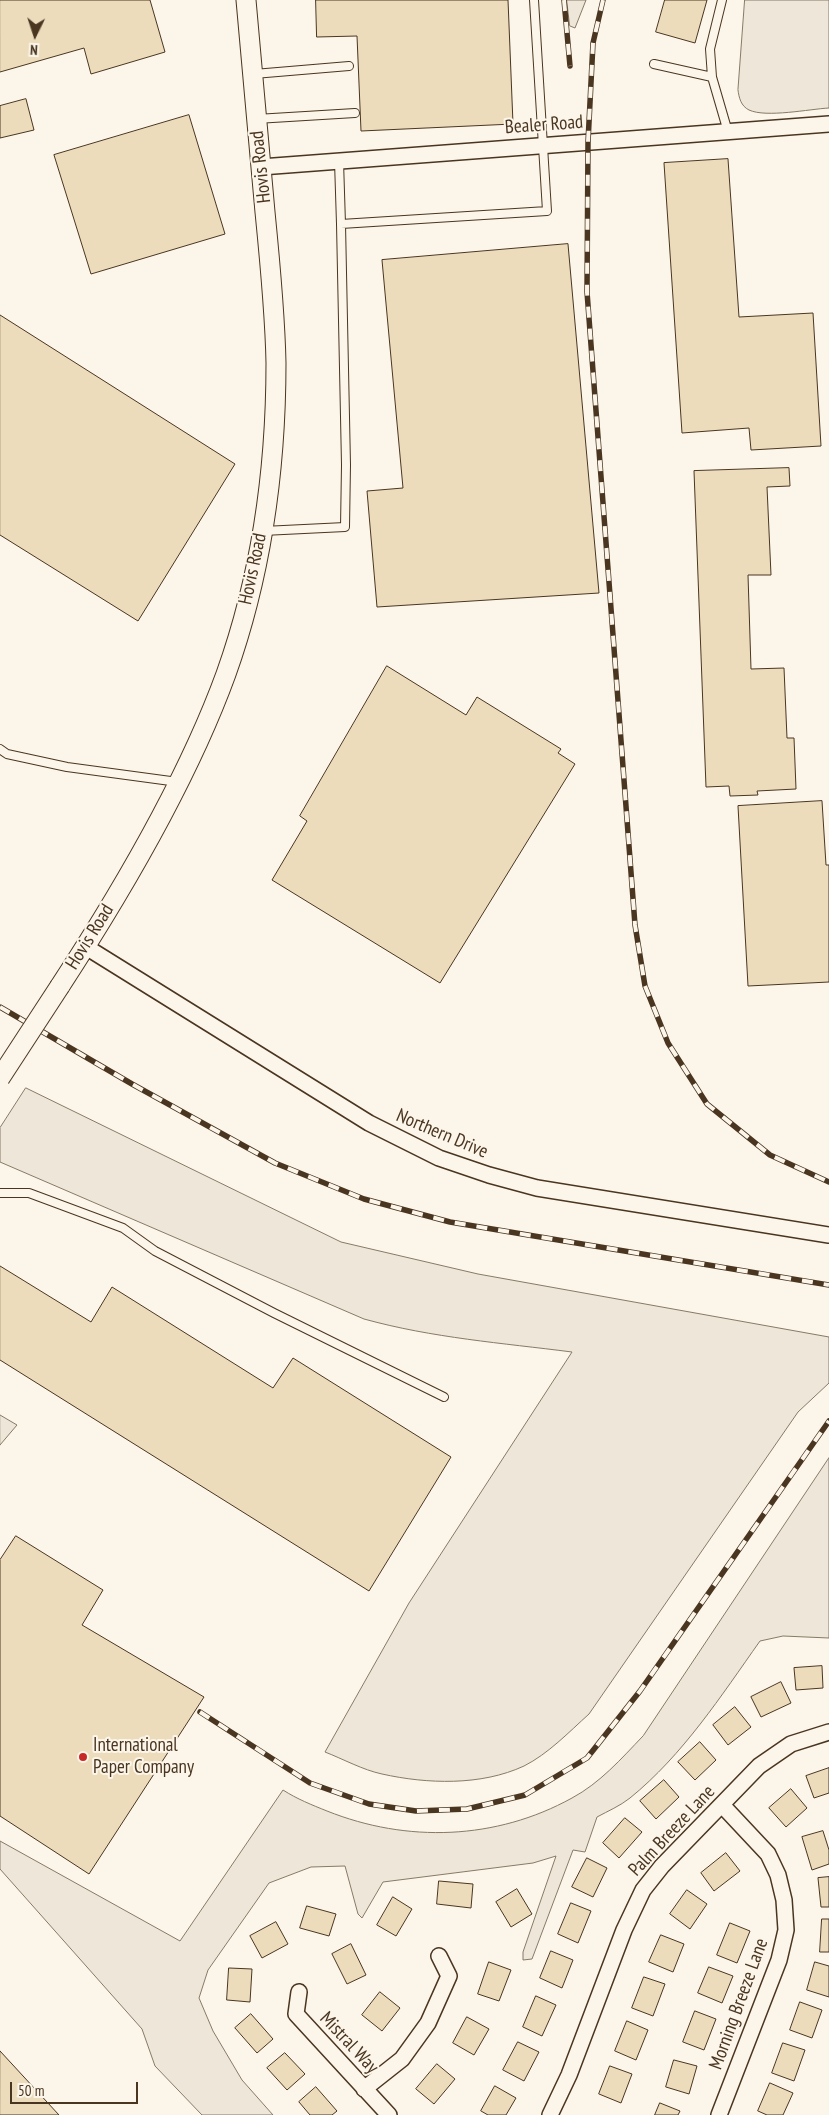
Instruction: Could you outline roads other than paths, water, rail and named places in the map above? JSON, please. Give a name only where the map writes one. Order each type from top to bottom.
[{"type":"street","name":"Hovis Road","points":[[0,1078],[86,947],[178,782],[202,734],[226,674],[241,626],[262,531],[274,431],[276,362],[273,293],[246,0]]},
{"type":"street","name":"Bealer Road","points":[[261,167],[829,124]]},
{"type":"street","name":"Northern Drive","points":[[86,947],[369,1122],[439,1158],[488,1175],[537,1188],[829,1234]]},
{"type":"street","name":"Palm Breeze Lane","points":[[550,2115],[569,2075],[624,1930],[643,1890],[662,1866],[759,1766],[791,1744],[829,1732]]},
{"type":"street","name":"Morning Breeze Lane","points":[[719,2115],[779,1960],[786,1930],[784,1900],[778,1875],[768,1854],[722,1806]]},
{"type":"street","points":[[364,2089],[402,2058],[428,2023],[449,1976],[440,1956]]},
{"type":"street","name":"Mistral Way","points":[[299,1992],[296,2014],[389,2115]]},
{"type":"lane","points":[[341,224],[547,211],[534,0]]},
{"type":"lane","points":[[722,0],[710,49],[712,77],[728,132]]},
{"type":"lane","points":[[654,64],[712,77]]},
{"type":"lane","points":[[252,74],[349,66]]},
{"type":"lane","points":[[256,119],[354,112]]},
{"type":"lane","points":[[262,531],[345,527],[346,465],[339,161]]},
{"type":"lane","points":[[0,750],[7,754],[67,767],[178,782]]},
{"type":"lane","points":[[0,1193],[29,1193],[123,1228],[155,1251],[265,1309],[444,1396]]},
{"type":"railway","points":[[564,0],[570,66]]},
{"type":"railway","points":[[603,0],[593,43],[588,142],[587,292],[635,925],[645,986],[668,1043],[707,1104],[770,1155],[829,1182]]},
{"type":"railway","points":[[0,1007],[132,1084],[275,1163],[364,1199],[450,1222],[829,1285]]},
{"type":"railway","points":[[200,1712],[310,1783],[369,1804],[416,1811],[467,1809],[525,1795],[587,1758],[640,1691],[829,1421]]},
{"type":"place","name":"International Paper Company","points":[[83,1757]]}]
